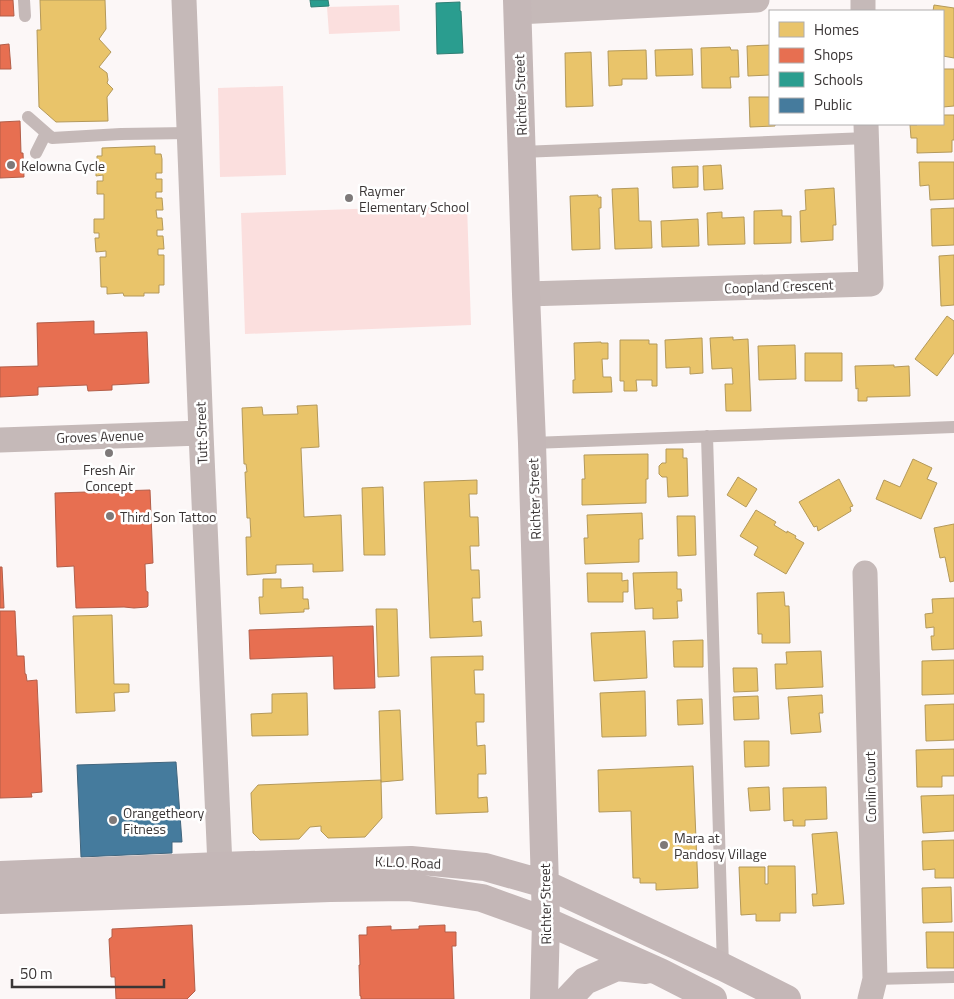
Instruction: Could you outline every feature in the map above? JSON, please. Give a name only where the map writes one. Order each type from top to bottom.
[{"type":"main road","name":"Richter Street","points":[[517,6],[545,884],[544,999]]},
{"type":"main road","name":"K.L.O. Road","points":[[0,875],[411,860],[485,867],[545,884],[787,999]]},
{"type":"main road","name":"K.L.O. Road","points":[[0,900],[408,887],[482,898],[546,921],[660,972],[713,999]]},
{"type":"main road","points":[[568,999],[585,981],[617,967],[660,972]]},
{"type":"street","name":"Tutt Street","points":[[184,0],[220,866]]},
{"type":"street","points":[[517,6],[757,0]]},
{"type":"street","name":"Coopland Crescent","points":[[526,294],[871,284],[867,131]]},
{"type":"street","name":"Groves Avenue","points":[[0,440],[201,433]]},
{"type":"street","name":"Conlin Court","points":[[865,573],[873,989]]},
{"type":"lane","points":[[24,0],[25,16]]},
{"type":"lane","points":[[28,117],[52,138],[120,134],[189,133]]},
{"type":"lane","points":[[522,152],[867,131]]},
{"type":"lane","points":[[36,153],[46,133]]},
{"type":"lane","points":[[532,443],[954,427]]},
{"type":"lane","points":[[707,436],[723,967]]},
{"type":"lane","points":[[873,989],[954,977]]},
{"type":"shaded area","points":[[399,5],[400,31],[329,34],[327,7]]},
{"type":"shaded area","points":[[283,86],[286,175],[220,177],[218,88]]},
{"type":"shaded area","points":[[467,205],[471,325],[245,334],[241,213]]},
{"type":"building: Homes","points":[[40,0],[105,0],[106,29],[99,39],[111,52],[99,67],[107,73],[107,83],[113,89],[107,97],[108,121],[56,122],[39,107],[37,30],[41,30]]},
{"type":"building: Homes","points":[[934,5],[954,8],[954,58],[944,56],[944,10],[933,10]]},
{"type":"building: Homes","points":[[769,45],[769,75],[748,76],[747,46]]},
{"type":"building: Homes","points":[[730,47],[731,50],[738,50],[739,77],[730,77],[731,88],[702,88],[701,48]]},
{"type":"building: Homes","points":[[692,49],[693,75],[656,76],[655,50]]},
{"type":"building: Homes","points":[[646,50],[647,79],[622,79],[622,85],[609,86],[608,51]]},
{"type":"building: Homes","points":[[591,52],[593,106],[566,107],[565,53]]},
{"type":"building: Homes","points":[[944,69],[954,69],[954,106],[944,107]]},
{"type":"building: Homes","points":[[749,97],[769,97],[769,125],[775,126],[750,127]]},
{"type":"building: Homes","points":[[944,115],[954,115],[952,152],[917,153],[917,138],[911,138],[910,125],[944,125]]},
{"type":"building: Homes","points":[[155,146],[155,154],[161,154],[162,159],[162,173],[156,173],[156,179],[162,179],[162,192],[156,192],[156,198],[162,198],[163,210],[156,210],[157,218],[162,218],[163,230],[157,230],[157,236],[163,236],[164,249],[158,249],[158,255],[164,255],[164,285],[159,285],[159,293],[144,293],[144,296],[124,296],[123,293],[107,294],[107,287],[101,287],[100,257],[106,257],[106,251],[96,252],[95,238],[99,238],[99,233],[94,233],[94,219],[104,219],[104,194],[97,194],[97,181],[103,181],[103,175],[96,176],[97,156],[102,156],[102,148]]},
{"type":"building: Homes","points":[[919,162],[954,162],[954,199],[930,200],[929,185],[920,186]]},
{"type":"building: Homes","points":[[721,165],[723,189],[704,190],[703,166]]},
{"type":"building: Homes","points":[[698,166],[698,187],[673,188],[672,167]]},
{"type":"building: Homes","points":[[638,188],[639,221],[651,221],[652,248],[615,249],[612,189]]},
{"type":"building: Homes","points":[[834,188],[836,225],[833,225],[833,240],[801,242],[800,211],[806,210],[805,190]]},
{"type":"building: Homes","points":[[598,195],[598,197],[601,197],[601,208],[599,208],[600,249],[572,250],[570,196]]},
{"type":"building: Homes","points":[[954,208],[954,245],[932,246],[931,209]]},
{"type":"building: Homes","points":[[782,210],[782,216],[791,216],[791,243],[754,244],[754,211]]},
{"type":"building: Homes","points":[[722,212],[722,218],[744,217],[745,244],[708,245],[707,213]]},
{"type":"building: Homes","points":[[698,219],[699,246],[662,247],[661,221]]},
{"type":"building: Homes","points":[[954,255],[954,305],[941,306],[939,256]]},
{"type":"building: Homes","points":[[947,316],[954,321],[954,353],[937,376],[915,359]]},
{"type":"building: Homes","points":[[733,337],[733,340],[748,339],[751,411],[726,411],[725,384],[733,384],[732,368],[712,369],[710,338]]},
{"type":"building: Homes","points":[[702,338],[703,373],[690,374],[690,367],[666,368],[665,340]]},
{"type":"building: Homes","points":[[620,340],[649,340],[649,344],[657,344],[657,386],[652,386],[652,380],[636,380],[637,391],[624,391],[624,381],[620,381]]},
{"type":"building: Homes","points":[[574,343],[608,343],[608,359],[602,359],[603,377],[611,377],[612,392],[573,393],[573,380],[575,380]]},
{"type":"building: Homes","points":[[795,345],[796,379],[759,380],[758,346]]},
{"type":"building: Homes","points":[[805,353],[842,353],[842,381],[805,381]]},
{"type":"building: Homes","points":[[894,365],[894,367],[909,366],[910,396],[867,397],[867,401],[858,401],[855,366]]},
{"type":"building: Homes","points":[[317,405],[319,447],[301,448],[304,517],[341,515],[343,571],[313,572],[313,564],[276,565],[276,573],[247,575],[246,537],[251,537],[250,518],[247,518],[245,472],[247,472],[246,464],[244,464],[242,408],[262,407],[263,415],[298,414],[297,406]]},
{"type":"building: Homes","points":[[666,449],[683,449],[683,458],[687,458],[688,496],[668,497],[667,477],[662,477],[659,474],[659,466],[662,463],[666,463]]},
{"type":"building: Homes","points":[[648,454],[646,503],[582,505],[582,479],[585,479],[584,455]]},
{"type":"building: Homes","points":[[913,459],[932,468],[927,479],[937,483],[921,519],[876,499],[884,480],[900,487]]},
{"type":"building: Homes","points":[[738,477],[757,489],[746,507],[727,495]]},
{"type":"building: Homes","points":[[839,479],[853,506],[850,507],[851,511],[818,531],[817,526],[814,527],[799,502]]},
{"type":"building: Homes","points":[[477,480],[477,494],[469,494],[470,517],[478,517],[479,546],[470,546],[471,570],[479,570],[480,598],[472,598],[473,622],[481,621],[482,636],[430,638],[424,482]]},
{"type":"building: Homes","points":[[383,487],[385,555],[364,555],[362,488]]},
{"type":"building: Homes","points":[[756,510],[776,522],[774,525],[796,536],[795,538],[804,543],[786,574],[754,555],[758,547],[740,536]]},
{"type":"building: Homes","points":[[642,513],[643,539],[639,539],[639,562],[585,564],[584,538],[588,538],[587,515]]},
{"type":"building: Homes","points":[[677,516],[695,516],[696,555],[678,556]]},
{"type":"building: Homes","points":[[954,524],[954,581],[950,582],[945,557],[940,558],[934,528]]},
{"type":"building: Homes","points":[[677,572],[677,589],[681,589],[682,601],[677,601],[678,618],[653,619],[653,608],[635,609],[633,573]]},
{"type":"building: Homes","points":[[587,573],[622,573],[622,581],[628,580],[628,592],[623,592],[623,602],[588,602]]},
{"type":"building: Homes","points":[[263,579],[281,579],[281,588],[303,587],[303,599],[308,599],[309,609],[304,609],[304,612],[260,614],[259,597],[263,597]]},
{"type":"building: Homes","points":[[784,592],[785,606],[789,606],[790,643],[762,643],[762,634],[758,634],[757,593]]},
{"type":"building: Homes","points":[[954,598],[954,649],[932,650],[931,636],[934,636],[934,627],[926,628],[925,614],[933,613],[932,599]]},
{"type":"building: Homes","points":[[376,609],[397,609],[399,676],[378,677]]},
{"type":"building: Homes","points":[[112,615],[114,684],[129,684],[129,692],[114,693],[115,711],[76,713],[73,616]]},
{"type":"building: Homes","points":[[645,631],[647,678],[594,681],[591,633]]},
{"type":"building: Homes","points":[[703,640],[703,667],[674,667],[673,641]]},
{"type":"building: Homes","points":[[821,651],[823,687],[776,689],[775,664],[787,664],[786,652]]},
{"type":"building: Homes","points":[[483,656],[483,670],[474,670],[475,694],[484,694],[484,722],[476,722],[477,746],[485,745],[486,774],[478,774],[478,798],[487,797],[488,812],[436,814],[431,657]]},
{"type":"building: Homes","points":[[954,660],[954,694],[922,695],[922,661]]},
{"type":"building: Homes","points":[[733,668],[757,668],[758,691],[734,692]]},
{"type":"building: Homes","points":[[645,691],[646,736],[602,737],[600,693]]},
{"type":"building: Homes","points":[[307,693],[308,735],[252,736],[251,714],[272,713],[272,694]]},
{"type":"building: Homes","points":[[822,695],[823,713],[819,713],[821,732],[791,734],[788,697]]},
{"type":"building: Homes","points":[[758,696],[759,719],[734,720],[733,697]]},
{"type":"building: Homes","points":[[702,699],[703,724],[678,725],[677,700]]},
{"type":"building: Homes","points":[[954,704],[954,740],[926,741],[925,705]]},
{"type":"building: Homes","points":[[400,710],[403,780],[381,782],[379,711]]},
{"type":"building: Homes","points":[[744,741],[769,741],[769,766],[745,767]]},
{"type":"building: Homes","points":[[954,749],[954,776],[942,776],[942,787],[917,787],[916,750]]},
{"type":"building: Homes","name":"Mara at Pandosy Village","points":[[693,766],[698,888],[656,890],[656,883],[640,883],[640,878],[633,878],[631,811],[599,812],[598,770]]},
{"type":"building: Homes","points":[[381,780],[382,818],[365,837],[328,838],[321,831],[321,826],[310,827],[299,839],[260,840],[253,833],[251,793],[258,785]]},
{"type":"building: Homes","points":[[769,787],[770,810],[750,811],[748,788]]},
{"type":"building: Homes","points":[[826,787],[827,819],[805,820],[805,826],[793,826],[793,820],[784,821],[783,788]]},
{"type":"building: Homes","points":[[954,795],[954,831],[923,833],[921,796]]},
{"type":"building: Homes","points":[[837,832],[844,904],[813,906],[812,894],[817,894],[812,834]]},
{"type":"building: Homes","points":[[954,840],[954,878],[935,878],[935,869],[923,870],[922,841]]},
{"type":"building: Homes","points":[[768,866],[795,866],[796,913],[780,913],[780,921],[756,921],[756,914],[741,915],[739,867],[765,867],[765,884],[768,884]]},
{"type":"building: Homes","points":[[951,887],[952,922],[923,923],[922,888]]},
{"type":"building: Homes","points":[[926,932],[954,932],[954,968],[927,968]]},
{"type":"building: Shops","points":[[0,0],[13,0],[14,16],[0,16]]},
{"type":"building: Shops","points":[[9,44],[11,69],[0,69],[0,45]]},
{"type":"building: Shops","points":[[20,121],[24,177],[0,178],[0,122]]},
{"type":"building: Shops","points":[[94,321],[94,334],[147,332],[149,383],[112,385],[112,390],[88,391],[87,385],[38,387],[38,395],[0,397],[0,367],[38,366],[37,323]]},
{"type":"building: Shops","points":[[150,490],[153,563],[145,564],[148,606],[134,608],[76,608],[74,566],[57,567],[55,493]]},
{"type":"building: Shops","points":[[0,567],[2,567],[4,608],[0,608]]},
{"type":"building: Shops","points":[[0,611],[15,611],[17,656],[24,656],[27,681],[37,680],[42,792],[31,793],[32,797],[0,798]]},
{"type":"building: Shops","points":[[373,626],[375,688],[334,689],[333,656],[250,659],[249,630]]},
{"type":"building: Shops","points":[[192,925],[195,991],[187,999],[116,999],[115,977],[111,977],[109,939],[112,937],[112,929]]},
{"type":"building: Shops","points":[[445,925],[445,932],[456,932],[456,946],[452,946],[454,999],[361,999],[359,935],[367,935],[367,927],[391,926],[391,930],[419,929],[419,926]]},
{"type":"building: Schools","points":[[310,0],[328,0],[329,6],[311,7]]},
{"type":"building: Schools","points":[[460,2],[463,53],[437,54],[436,3]]},
{"type":"building: Public","points":[[176,762],[182,842],[172,842],[172,853],[81,857],[77,765]]},
{"type":"place","name":"Kelowna Cycle","points":[[11,165]]},
{"type":"place","name":"Raymer Elementary School","points":[[349,198]]},
{"type":"place","name":"Fresh Air Concept","points":[[109,453]]},
{"type":"place","name":"Third Son Tattoo","points":[[110,516]]},
{"type":"place","name":"Orangetheory Fitness","points":[[113,820]]},
{"type":"place","name":"Mara at Pandosy Village","points":[[664,845]]}]
